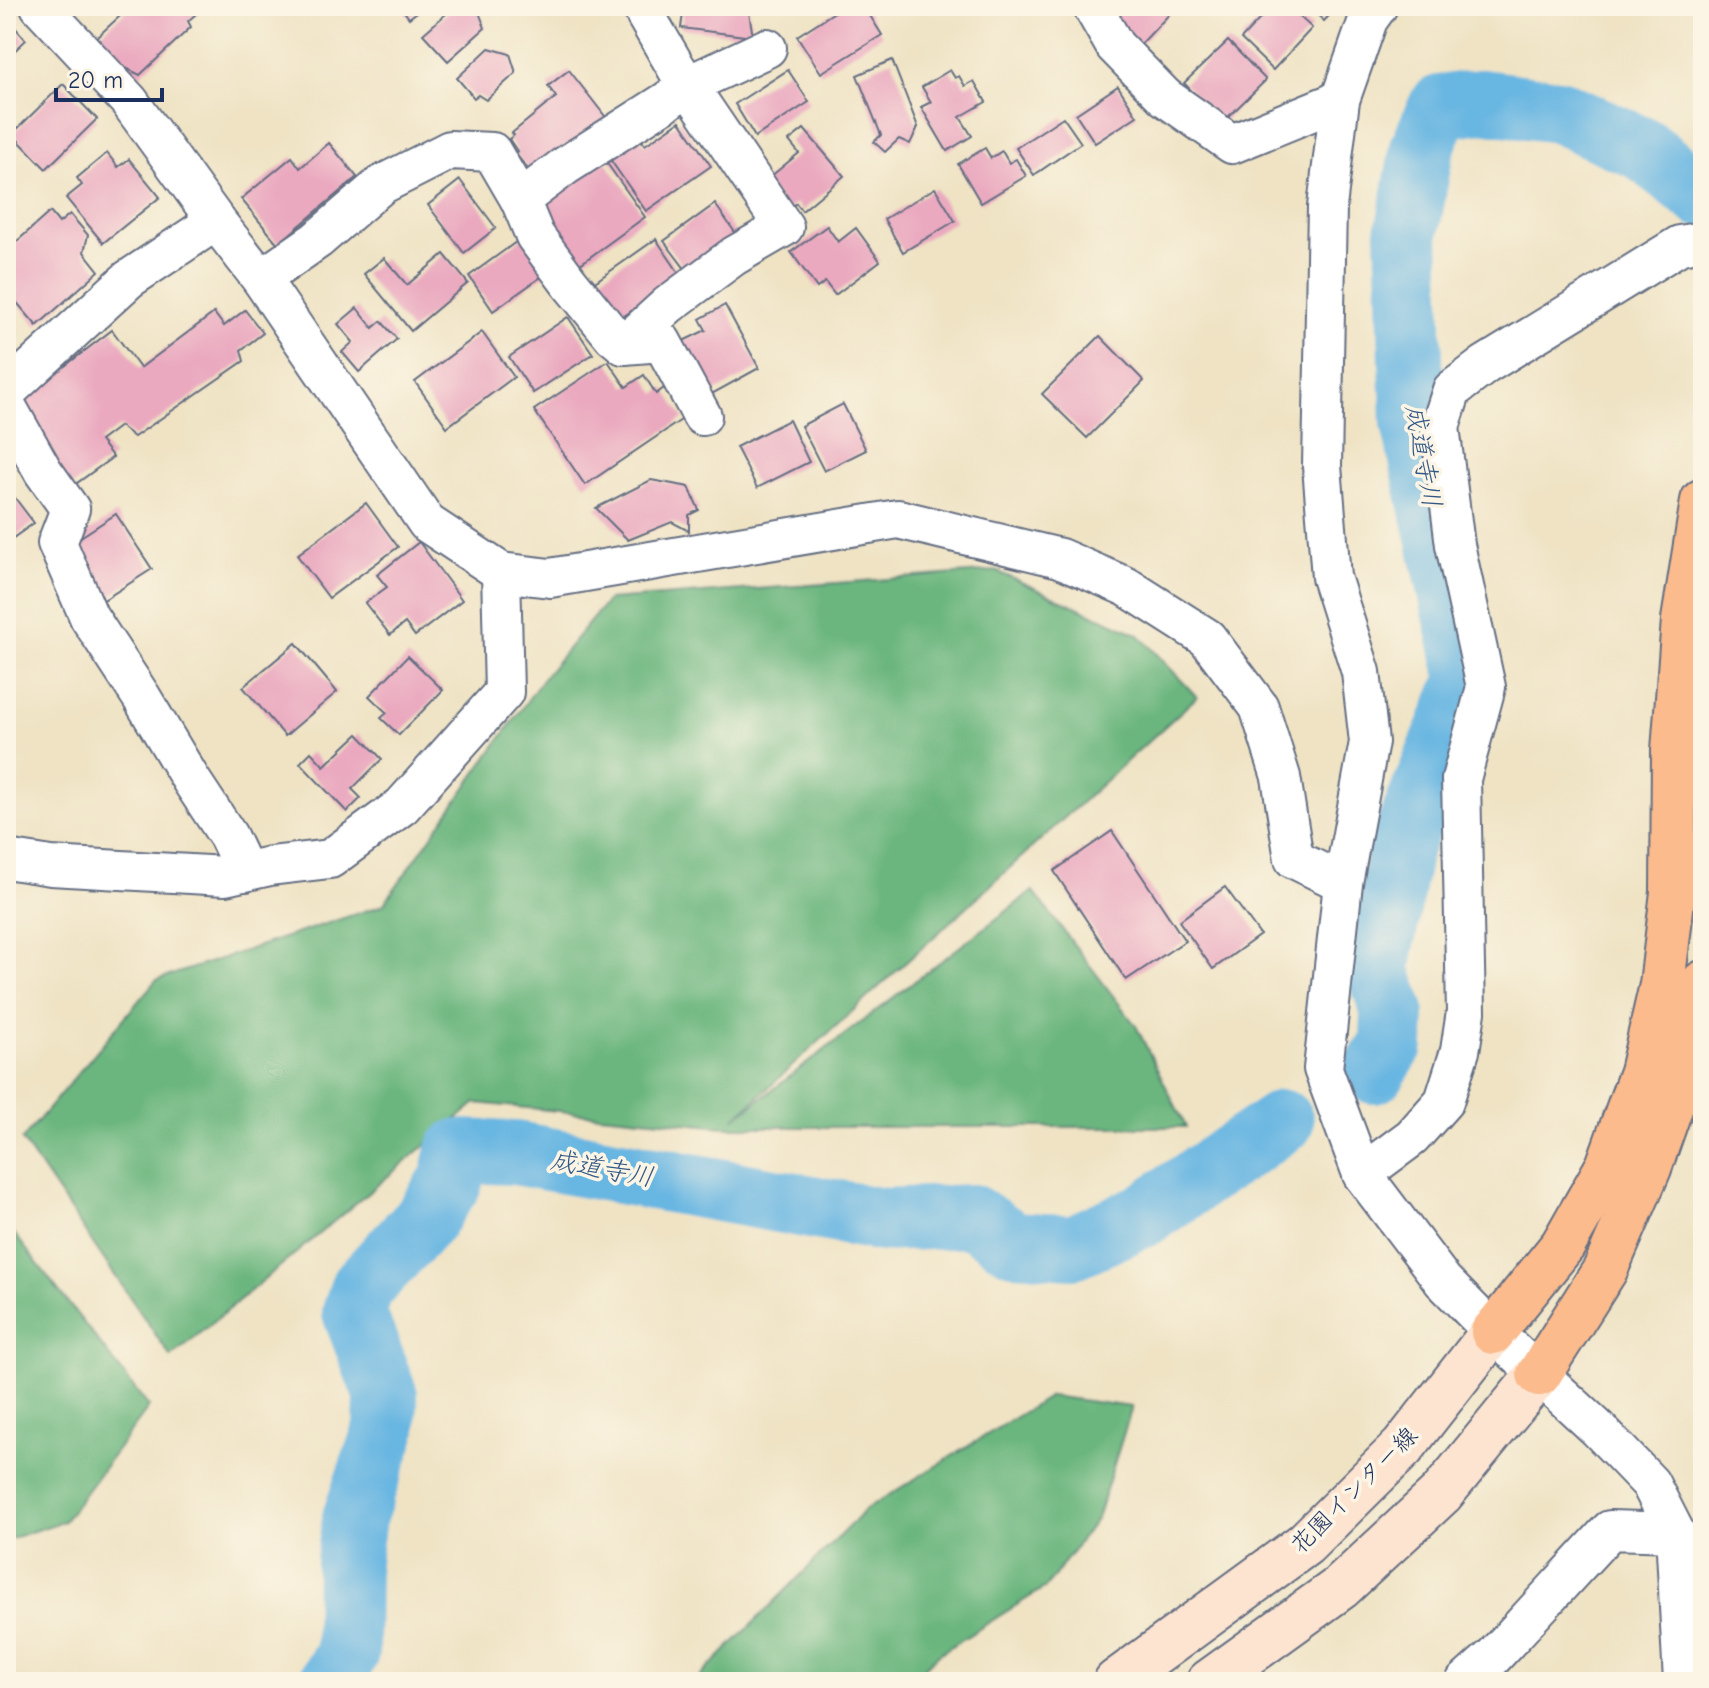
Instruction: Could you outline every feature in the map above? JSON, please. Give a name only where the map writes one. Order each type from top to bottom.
[{"type":"highway","points":[[1493,1332],[1563,1245],[1608,1166],[1642,1072],[1662,985],[1673,892],[1675,736],[1684,620],[1703,501]]},
{"type":"highway","points":[[1539,1374],[1605,1270],[1649,1168],[1684,1068],[1703,983]]},
{"type":"main road","name":"花園インター線","points":[[1116,1682],[1305,1544],[1403,1447],[1493,1332]]},
{"type":"main road","points":[[1209,1682],[1341,1587],[1441,1494],[1539,1374]]},
{"type":"street","points":[[40,6],[129,101],[261,279],[427,523],[501,572],[550,578],[898,519],[1060,558],[1127,587],[1207,638],[1259,707],[1281,777],[1294,859],[1343,883]]},
{"type":"street","points":[[624,345],[668,305],[734,256],[784,227],[688,85],[642,6]]},
{"type":"street","points":[[1092,6],[1115,46],[1165,97],[1232,144],[1340,100]]},
{"type":"street","points":[[1378,6],[1368,20],[1340,100],[1327,207],[1322,466],[1331,577],[1361,672],[1369,742],[1343,883],[1323,1069],[1362,1174],[1443,1281],[1650,1483],[1675,1532],[1683,1682],[1703,1675]]},
{"type":"street","points":[[520,200],[565,166],[688,85],[767,48]]},
{"type":"street","points":[[261,279],[317,240],[381,185],[450,150],[492,152],[520,200],[535,236],[577,292],[624,345],[662,342],[702,416]]},
{"type":"street","points":[[6,392],[129,279],[216,221]]},
{"type":"street","points":[[1362,1174],[1412,1137],[1444,1101],[1460,1051],[1466,1012],[1461,779],[1486,687],[1455,545],[1440,427],[1452,390],[1485,365],[1680,245],[1703,241]]},
{"type":"street","points":[[6,405],[43,471],[70,509],[57,543],[89,617],[228,836],[245,872]]},
{"type":"street","points":[[6,859],[51,866],[225,876],[270,866],[330,859],[402,806],[504,692],[501,572]]},
{"type":"street","points":[[1465,1682],[1493,1657],[1610,1530],[1675,1532]]},
{"type":"green space","points":[[996,571],[1138,634],[1197,697],[734,1119],[1033,891],[1136,1026],[1186,1127],[724,1127],[476,1103],[171,1357],[22,1140],[156,980],[383,905],[544,677],[608,600]]},
{"type":"green space","points":[[6,1223],[149,1407],[64,1521],[6,1540]]},
{"type":"green space","points":[[1050,1396],[1132,1407],[1097,1518],[1047,1586],[939,1654],[908,1682],[695,1682],[866,1509]]},
{"type":"building","points":[[131,6],[205,6],[188,21],[191,27],[140,75],[85,48]]},
{"type":"building","points":[[400,6],[425,6],[409,18]]},
{"type":"building","points":[[455,6],[473,6],[485,28],[448,61],[423,34]]},
{"type":"building","points":[[684,6],[748,6],[753,37],[681,28]]},
{"type":"building","points":[[844,6],[864,6],[882,35],[821,73],[797,36]]},
{"type":"building","points":[[1100,6],[1177,6],[1141,44]]},
{"type":"building","points":[[1272,6],[1288,6],[1312,28],[1273,70],[1241,39]]},
{"type":"building","points":[[1308,6],[1338,6],[1324,21]]},
{"type":"building","points":[[6,17],[26,40],[6,59]]},
{"type":"building","points":[[1228,41],[1266,80],[1222,123],[1184,83]]},
{"type":"building","points":[[489,48],[510,54],[516,73],[486,100],[478,95],[474,98],[457,78]]},
{"type":"building","points":[[892,60],[918,127],[910,144],[899,139],[885,152],[874,142],[881,135],[857,75]]},
{"type":"building","points":[[569,70],[608,120],[531,173],[515,153],[517,151],[509,139],[514,135],[512,133],[556,97],[548,86]]},
{"type":"building","points":[[788,70],[809,102],[755,137],[735,104]]},
{"type":"building","points":[[950,70],[955,78],[959,76],[965,86],[974,81],[986,102],[960,117],[972,136],[947,151],[921,107],[931,102],[922,87]]},
{"type":"building","points":[[63,84],[97,119],[46,169],[12,134]]},
{"type":"building","points":[[1118,86],[1137,116],[1095,143],[1076,114]]},
{"type":"building","points":[[1063,117],[1081,143],[1034,175],[1016,148]]},
{"type":"building","points":[[680,121],[711,166],[646,211],[607,155],[637,134],[645,145]]},
{"type":"building","points":[[804,129],[844,176],[802,211],[796,203],[788,210],[764,182],[799,153],[789,141]]},
{"type":"building","points":[[329,143],[357,177],[278,244],[241,199],[292,157],[300,168]]},
{"type":"building","points":[[985,148],[991,158],[1002,151],[1009,163],[1016,159],[1026,176],[981,203],[958,164]]},
{"type":"building","points":[[599,152],[645,217],[572,270],[530,212]]},
{"type":"building","points":[[107,153],[118,167],[129,159],[160,197],[103,243],[66,198],[82,185],[77,178]]},
{"type":"building","points":[[460,180],[496,228],[464,253],[428,205]]},
{"type":"building","points":[[935,188],[955,221],[903,252],[884,219]]},
{"type":"building","points":[[715,204],[739,238],[689,274],[664,241]]},
{"type":"building","points":[[50,212],[59,223],[70,214],[88,235],[84,252],[99,271],[37,326],[6,290],[6,251]]},
{"type":"building","points":[[827,226],[838,242],[856,228],[880,261],[835,295],[825,282],[817,288],[791,252]]},
{"type":"building","points":[[523,237],[548,272],[493,311],[469,276]]},
{"type":"building","points":[[656,239],[681,276],[617,321],[592,284]]},
{"type":"building","points":[[444,254],[468,283],[411,331],[364,274],[384,258],[407,285]]},
{"type":"building","points":[[725,305],[759,368],[710,395],[681,342],[706,330],[700,319]]},
{"type":"building","points":[[357,308],[373,328],[381,321],[397,339],[359,372],[342,352],[353,342],[338,324]]},
{"type":"building","points":[[245,310],[263,333],[241,350],[244,361],[134,437],[120,426],[100,441],[113,457],[70,488],[10,408],[112,330],[140,368],[214,313],[224,326]]},
{"type":"building","points":[[568,317],[593,354],[533,393],[509,357]]},
{"type":"building","points":[[482,332],[514,377],[447,427],[415,382]]},
{"type":"building","points":[[1100,336],[1144,381],[1087,438],[1042,394]]},
{"type":"building","points":[[608,361],[626,387],[644,375],[656,394],[664,388],[684,418],[585,485],[534,410]]},
{"type":"building","points":[[843,404],[866,450],[824,471],[801,426]]},
{"type":"building","points":[[789,420],[809,462],[757,488],[736,447]]},
{"type":"building","points":[[651,480],[689,487],[699,510],[689,515],[689,531],[672,522],[628,540],[596,508]]},
{"type":"building","points":[[6,486],[34,523],[6,543]]},
{"type":"building","points":[[366,503],[398,547],[329,598],[297,555]]},
{"type":"building","points":[[116,514],[152,569],[102,601],[67,546]]},
{"type":"building","points":[[419,542],[462,600],[415,636],[405,623],[390,635],[365,603],[387,587],[377,575]]},
{"type":"building","points":[[296,643],[337,692],[285,736],[243,687]]},
{"type":"building","points":[[408,656],[443,690],[399,735],[381,718],[387,713],[369,696]]},
{"type":"building","points":[[358,734],[382,759],[352,789],[361,798],[347,812],[300,763],[311,752],[324,766]]},
{"type":"building","points":[[1112,831],[1185,941],[1126,980],[1054,871]]},
{"type":"building","points":[[1225,887],[1260,935],[1213,969],[1179,921]]},
{"type":"waterway","name":"成道寺川","points":[[1374,1072],[1392,1044],[1393,1012],[1378,970],[1400,848],[1469,679],[1413,423],[1407,233],[1422,148],[1440,107],[1481,101],[1558,111],[1643,149],[1703,196]]},
{"type":"waterway","name":"成道寺川","points":[[330,1682],[347,1652],[348,1560],[354,1518],[385,1429],[386,1396],[354,1312],[362,1287],[426,1218],[451,1181],[458,1151],[515,1153],[883,1220],[971,1216],[1014,1243],[1073,1247],[1144,1215],[1282,1122]]}]
